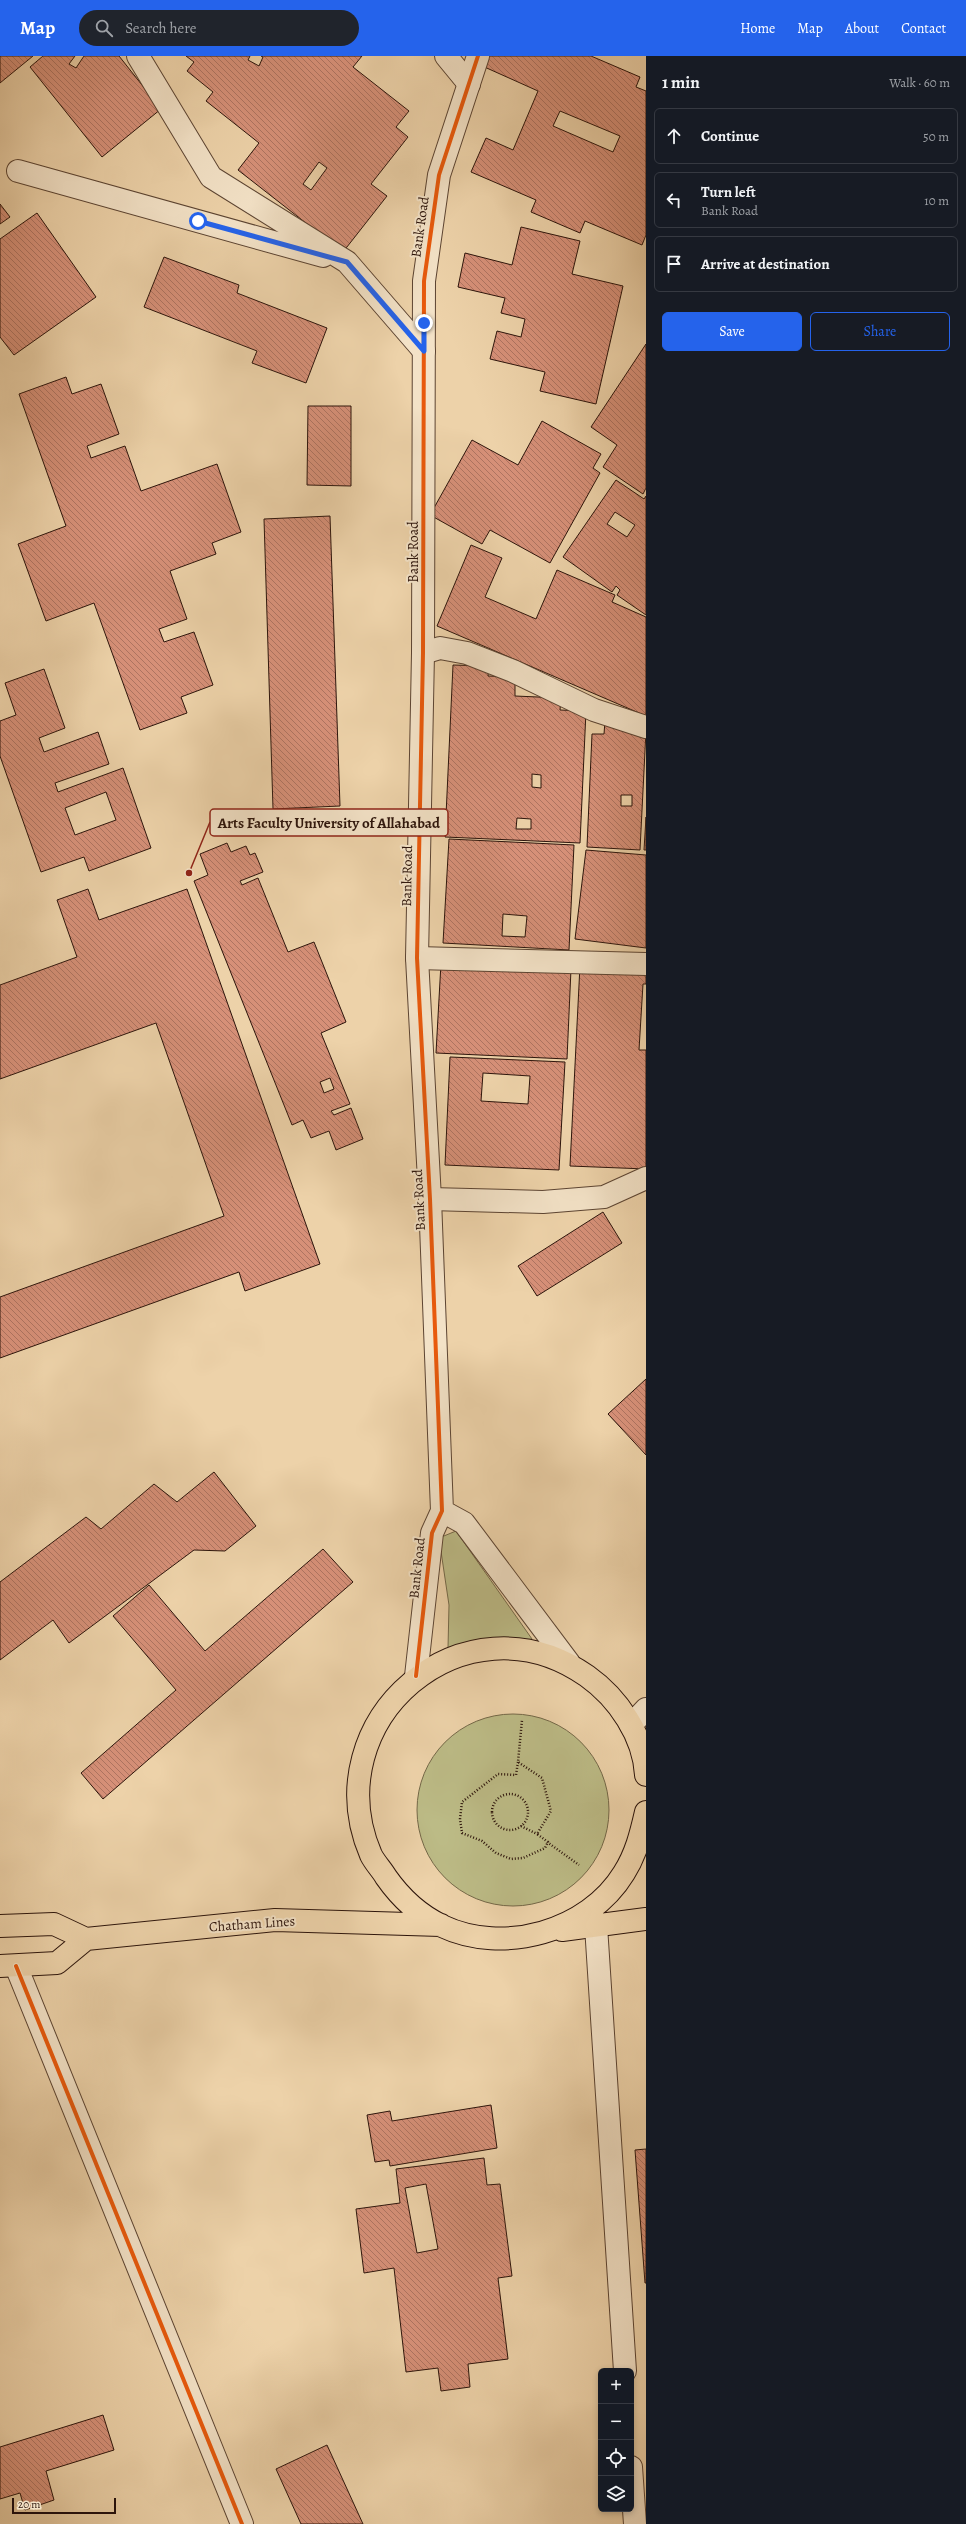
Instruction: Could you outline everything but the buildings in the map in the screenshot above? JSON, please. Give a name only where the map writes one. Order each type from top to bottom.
[{"type":"highway","name":"Chatham Lines","points":[[441,1926],[400,1897],[372,1856],[358,1808],[362,1758],[382,1713],[416,1676],[452,1657],[491,1648],[531,1650],[569,1663],[605,1689],[632,1725],[646,1764],[646,1775]]},
{"type":"highway","name":"Chatham Lines","points":[[547,1932],[576,1919],[602,1899],[623,1875],[642,1849],[646,1812]]},
{"type":"highway","name":"Chatham Lines","points":[[86,1939],[275,1920],[441,1926],[476,1936],[512,1939],[547,1932],[646,1920]]},
{"type":"highway","points":[[0,1926],[54,1924],[86,1939],[57,1963],[8,1966]]},
{"type":"street","points":[[138,56],[211,177],[347,262],[424,351]]},
{"type":"street","points":[[446,56],[469,84]]},
{"type":"street","name":"Bank Road","points":[[416,1676],[432,1533],[442,1511],[430,1199],[417,958],[423,653],[424,281],[439,175],[478,56]]},
{"type":"street","points":[[18,171],[347,262]]},
{"type":"street","points":[[423,653],[440,648],[467,653],[514,670],[594,710],[646,727]]},
{"type":"street","points":[[417,958],[646,964]]},
{"type":"street","points":[[430,1199],[542,1202],[604,1197],[646,1178]]},
{"type":"street","points":[[442,1511],[464,1523],[569,1663]]},
{"type":"street","points":[[632,1725],[646,1709]]},
{"type":"street","points":[[596,1926],[625,2368]]},
{"type":"street","points":[[8,1966],[242,2524]]},
{"type":"street","points":[[632,2476],[635,2524]]},
{"type":"path","points":[[522,1720],[516,1775],[498,1774],[462,1802],[460,1819],[462,1833],[482,1841],[496,1853],[511,1859],[523,1858],[545,1848],[548,1842],[522,1826]]},
{"type":"path","points":[[518,1762],[542,1778],[548,1794],[551,1810],[537,1834]]},
{"type":"path","points":[[517,1795],[526,1804],[527,1816],[522,1826],[516,1829],[504,1830],[498,1827],[491,1811],[495,1800],[500,1796],[517,1795]]},
{"type":"path","points":[[537,1834],[579,1866]]},
{"type":"shaded area","points":[[456,1531],[532,1639],[457,1652],[448,1648],[449,1605],[439,1538]]},
{"type":"shaded area","points":[[522,1714],[532,1715],[558,1725],[574,1735],[588,1749],[602,1773],[608,1791],[608,1829],[602,1847],[588,1871],[574,1885],[550,1899],[532,1905],[504,1906],[494,1905],[468,1895],[452,1885],[438,1871],[424,1847],[418,1829],[417,1801],[418,1791],[428,1765],[438,1749],[452,1735],[476,1721],[494,1715]]},
{"type":"cycle path","points":[[416,1676],[432,1533],[442,1511],[430,1199],[417,958],[423,653],[424,281],[439,175],[478,56]]},
{"type":"cycle path","points":[[16,1966],[242,2524]]},
{"type":"place","name":"Arts Faculty University of Allahabad","points":[[189,873]]},
{"type":"route","points":[[198,221],[347,262],[424,351],[424,323]]}]
